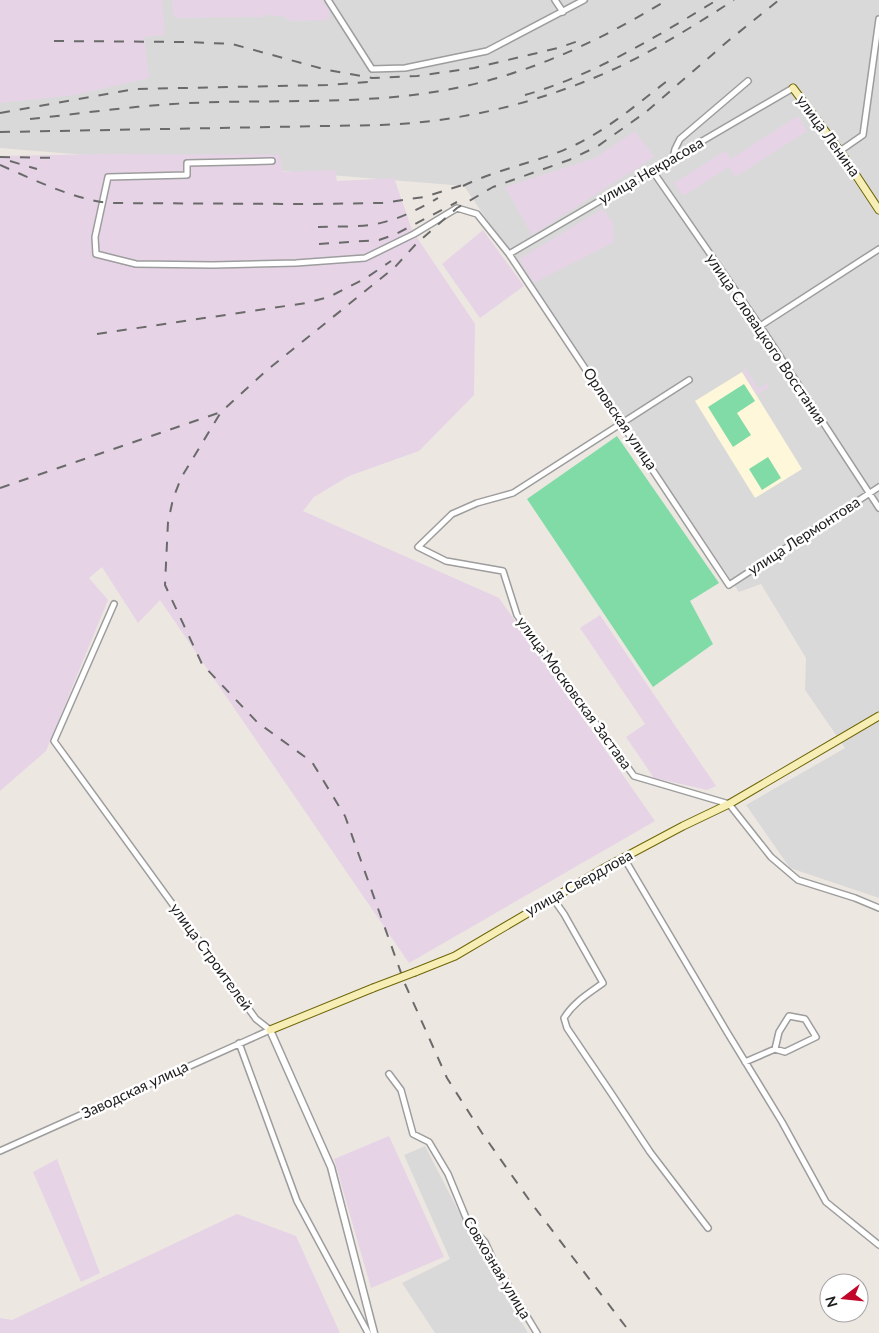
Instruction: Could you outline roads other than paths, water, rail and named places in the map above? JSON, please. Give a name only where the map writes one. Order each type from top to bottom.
[{"type":"main road","name":"улица Ленина","points":[[793,88],[840,151],[879,210]]},
{"type":"main road","name":"улица Свердлова","points":[[270,1030],[455,956],[552,897],[729,804],[879,716]]},
{"type":"street","points":[[328,0],[372,69],[405,68],[487,51],[584,0]]},
{"type":"street","points":[[555,0],[563,12]]},
{"type":"street","points":[[840,151],[863,135],[879,19]]},
{"type":"street","points":[[673,158],[680,139],[748,81]]},
{"type":"street","name":"улица Некрасова","points":[[509,254],[793,88]]},
{"type":"street","name":"Орловская улица","points":[[272,161],[187,164],[187,175],[108,177],[95,237],[96,254],[136,264],[287,263],[365,258],[414,234],[457,208],[477,214],[509,254],[729,585]]},
{"type":"street","name":"улица Словацкого Восстания","points":[[652,170],[760,326],[879,508]]},
{"type":"street","points":[[760,326],[879,249]]},
{"type":"street","points":[[623,424],[689,380]]},
{"type":"street","name":"улица Московская Застава","points":[[623,424],[513,494],[476,503],[452,514],[418,547],[446,560],[503,571],[517,615],[634,776],[729,804]]},
{"type":"street","name":"улица Лермонтова","points":[[729,585],[879,487]]},
{"type":"street","name":"улица Строителей","points":[[114,604],[54,741],[256,1019],[270,1030],[332,1167],[374,1333]]},
{"type":"street","points":[[729,804],[771,858],[798,880],[879,908]]},
{"type":"street","points":[[624,858],[782,1122],[826,1202],[879,1245]]},
{"type":"street","points":[[552,897],[564,914],[603,983],[577,1001],[568,1011],[564,1018],[567,1028],[650,1152],[708,1228]]},
{"type":"street","points":[[745,1062],[775,1049],[785,1052],[816,1037],[806,1019],[788,1016],[779,1032],[775,1049]]},
{"type":"street","name":"Заводская улица","points":[[0,1151],[270,1030]]},
{"type":"street","points":[[239,1043],[297,1201],[368,1333]]},
{"type":"street","name":"Совхозная улица","points":[[389,1074],[401,1090],[413,1134],[429,1142],[448,1174],[469,1225],[485,1242],[494,1262],[537,1333]]},
{"type":"railway","points":[[30,119],[155,105],[386,98],[456,88],[512,74],[539,64],[617,29],[667,0]]},
{"type":"railway","points":[[525,95],[551,87],[600,66],[648,41],[717,0]]},
{"type":"railway","points":[[0,132],[381,125],[441,120],[470,115],[528,101],[584,82],[612,70],[659,46],[734,0]]},
{"type":"railway","points":[[626,1327],[532,1204],[482,1133],[447,1078],[405,984],[345,816],[312,762],[257,722],[202,664],[165,585],[168,522],[173,499],[181,478],[221,412],[266,371],[395,267],[416,244],[457,208],[493,187],[569,160],[598,146],[646,112],[779,0]]},
{"type":"railway","points":[[54,41],[232,44],[327,70],[372,78],[417,76],[474,68],[558,48],[584,39]]},
{"type":"railway","points":[[463,186],[491,174],[549,156],[577,144],[614,122],[671,78]]},
{"type":"railway","points":[[0,113],[135,89],[327,85],[368,82]]},
{"type":"railway","points":[[0,157],[59,158]]},
{"type":"railway","points":[[10,161],[37,169]]},
{"type":"railway","points":[[0,165],[66,193],[108,203],[382,203],[424,197],[469,183]]},
{"type":"railway","points":[[318,227],[363,226],[380,223],[408,214],[438,198]]},
{"type":"railway","points":[[319,244],[379,240],[396,234],[457,202]]},
{"type":"railway","points":[[97,334],[306,303],[329,297],[366,278],[391,261]]},
{"type":"railway","points":[[0,488],[221,412]]}]
